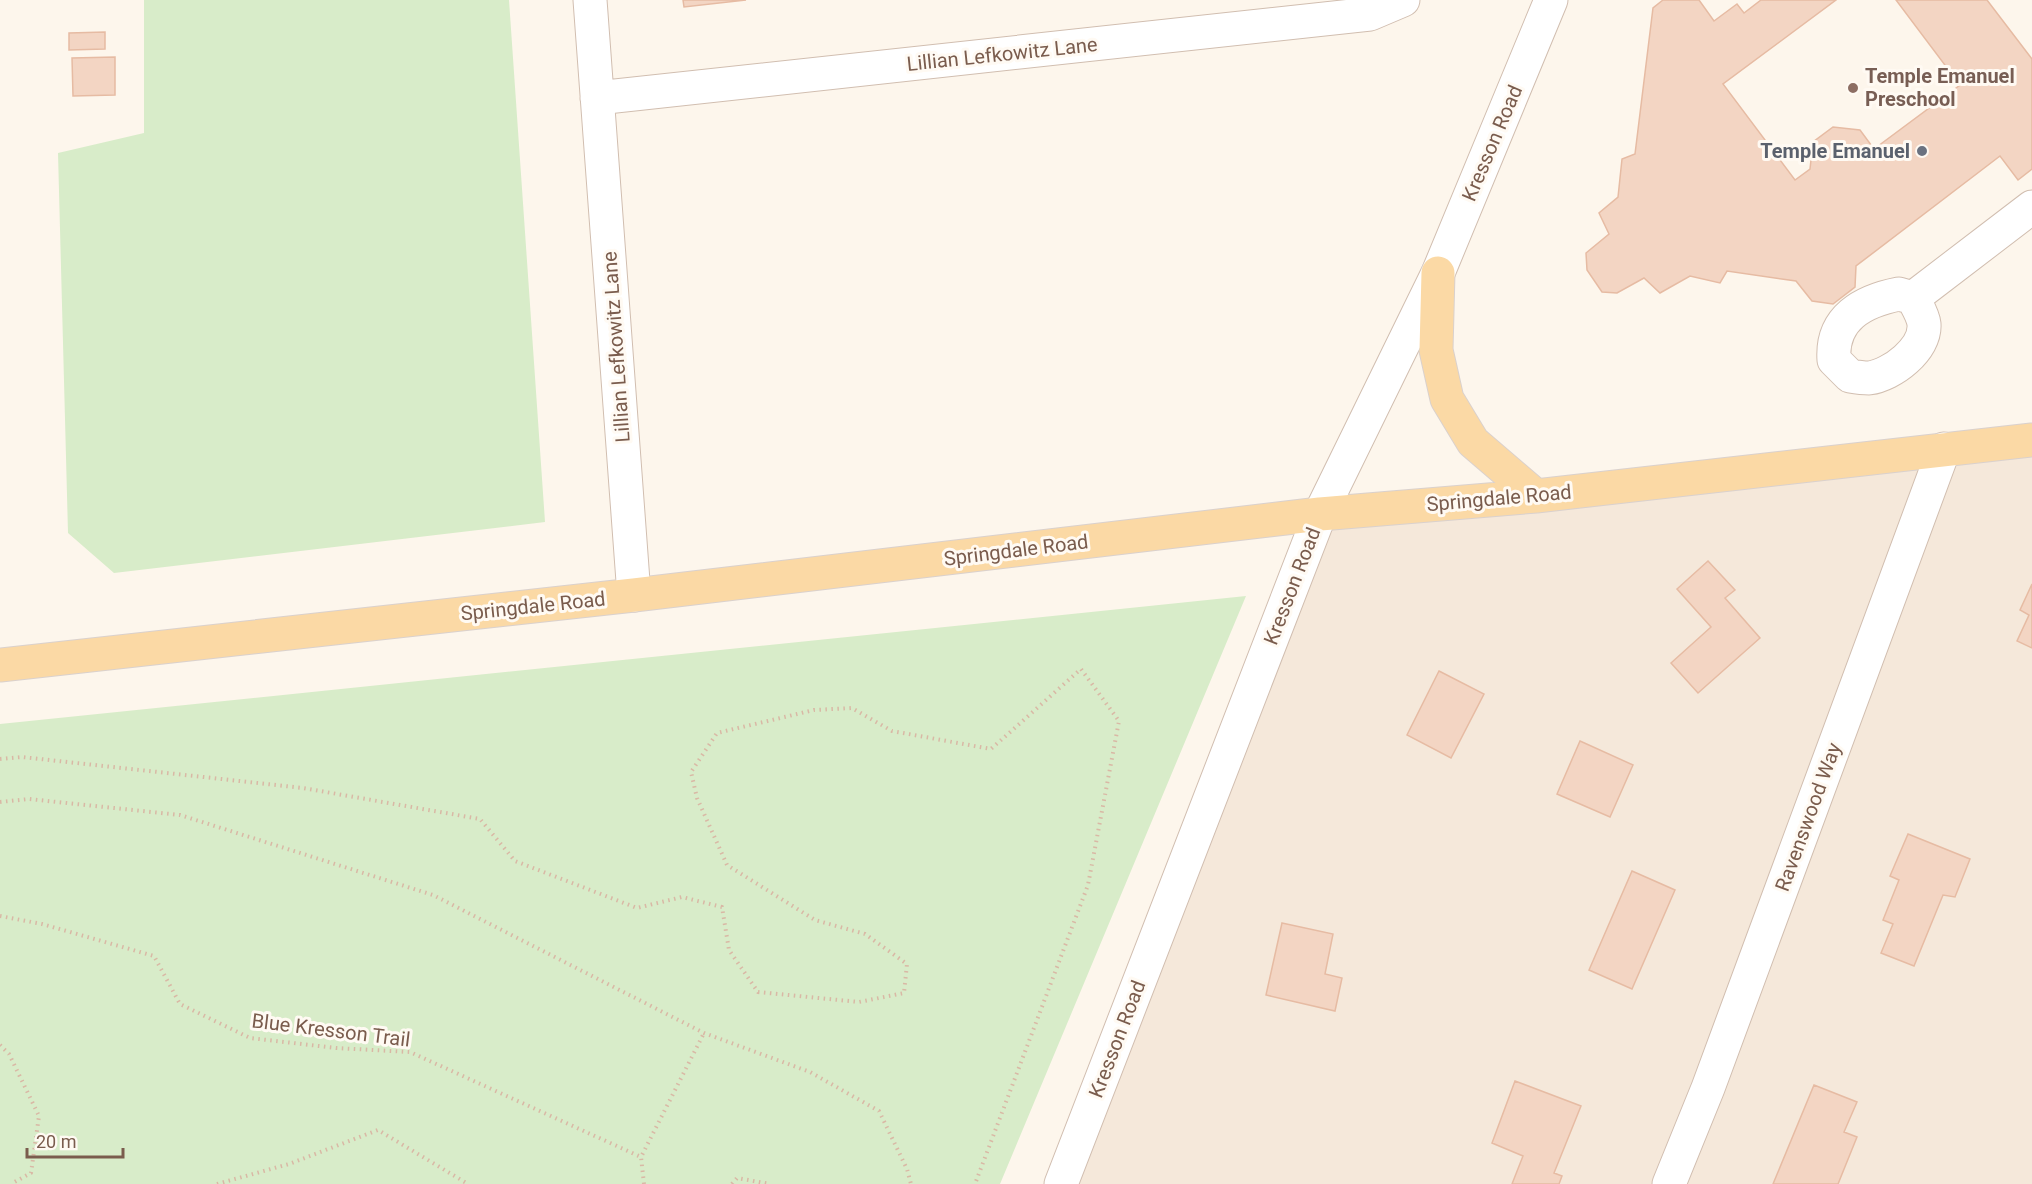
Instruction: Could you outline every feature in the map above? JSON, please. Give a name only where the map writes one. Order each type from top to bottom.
[{"type":"main road","points":[[1438,273],[1436,350],[1447,399],[1473,442],[1536,496]]},
{"type":"main road","name":"Springdale Road","points":[[0,665],[634,595],[1320,514],[1536,496],[2032,440]]},
{"type":"street","name":"Lillian Lefkowitz Lane","points":[[590,0],[634,595]]},
{"type":"street","name":"Lillian Lefkowitz Lane","points":[[597,98],[1370,14],[1403,0]]},
{"type":"street","name":"Kresson Road","points":[[1061,1184],[1320,514],[1438,273],[1551,0]]},
{"type":"street","points":[[1913,298],[2032,207]]},
{"type":"street","name":"Ravenswood Way","points":[[1669,1184],[1716,1065],[1944,449]]},
{"type":"path","points":[[0,759],[22,757],[303,788],[480,819],[515,861],[637,908],[682,897],[722,907],[729,950],[758,992],[859,1002],[904,993],[907,964],[865,934],[815,920],[727,865],[697,798],[691,772],[717,733],[814,710],[852,708],[892,731],[991,749],[1082,669],[1119,721],[1088,885],[975,1184]]},
{"type":"path","points":[[0,802],[29,799],[180,815],[433,895],[704,1033],[810,1072],[879,1112],[911,1184]]},
{"type":"path","name":"Blue Kresson Trail","points":[[0,916],[42,924],[154,956],[180,1005],[250,1038],[336,1048],[410,1052],[641,1157]]},
{"type":"path","points":[[644,1184],[641,1157],[704,1033]]},
{"type":"path","points":[[0,1045],[9,1054],[39,1116],[31,1173],[11,1184]]},
{"type":"path","points":[[217,1184],[289,1164],[378,1130],[468,1184]]},
{"type":"path","points":[[732,1184],[737,1178],[770,1184]]},
{"type":"shaded area","points":[[2032,440],[2032,1184],[1061,1184],[1320,514]]},
{"type":"green space","points":[[144,0],[509,0],[545,522],[114,573],[68,533],[58,153],[144,133]]},
{"type":"green space","points":[[1246,596],[1000,1184],[0,1184],[0,724]]},
{"type":"building","points":[[683,0],[746,0],[684,7]]},
{"type":"building","name":"Temple Emanuel","points":[[1663,0],[1699,0],[1714,21],[1737,4],[1744,13],[1761,0],[1836,0],[1723,84],[1795,180],[1810,169],[1813,142],[1833,127],[1860,130],[1874,149],[1960,85],[1896,0],[1987,0],[2032,59],[2032,169],[2018,180],[2000,156],[1856,266],[1855,287],[1833,304],[1812,301],[1796,281],[1727,271],[1720,283],[1690,276],[1660,293],[1644,278],[1617,293],[1602,292],[1587,270],[1586,253],[1609,234],[1599,213],[1618,197],[1622,159],[1635,154],[1653,8]]},
{"type":"building","points":[[105,32],[105,49],[69,50],[69,33]]},
{"type":"building","points":[[115,57],[115,95],[73,96],[72,58]]},
{"type":"building","points":[[1708,561],[1735,590],[1725,598],[1760,638],[1698,693],[1671,663],[1711,627],[1677,589]]},
{"type":"building","points":[[2032,584],[2032,648],[2017,641],[2029,615],[2020,610]]},
{"type":"building","points":[[1439,671],[1484,694],[1451,758],[1407,735]]},
{"type":"building","points":[[1580,741],[1633,765],[1610,817],[1557,794]]},
{"type":"building","points":[[1908,834],[1970,859],[1955,897],[1943,895],[1914,966],[1881,953],[1893,924],[1883,920],[1899,880],[1890,876]]},
{"type":"building","points":[[1632,871],[1675,890],[1632,989],[1589,970]]},
{"type":"building","points":[[1282,923],[1333,934],[1325,974],[1342,978],[1335,1011],[1266,995]]},
{"type":"building","points":[[1515,1081],[1581,1106],[1554,1173],[1562,1176],[1559,1184],[1512,1184],[1523,1156],[1492,1143]]},
{"type":"building","points":[[1814,1085],[1857,1102],[1844,1132],[1857,1137],[1838,1184],[1773,1184]]},
{"type":"place","name":"Temple Emanuel Preschool","points":[[1853,88]]},
{"type":"place","name":"Temple Emanuel","points":[[1922,151]]}]
